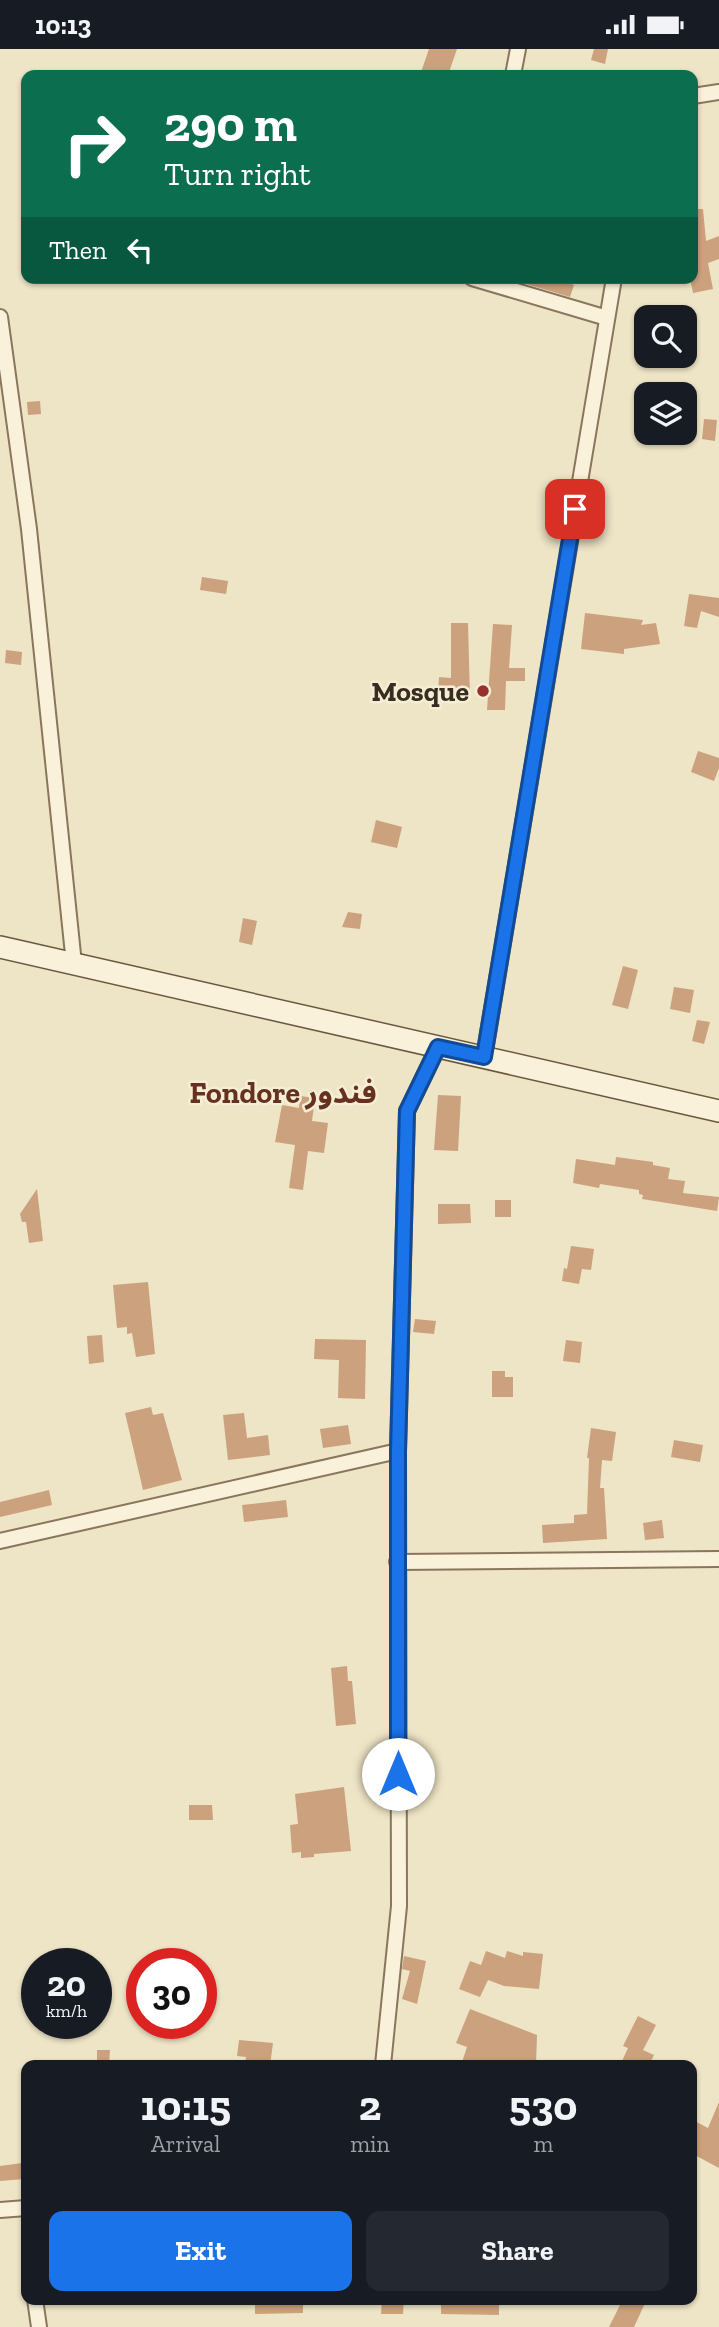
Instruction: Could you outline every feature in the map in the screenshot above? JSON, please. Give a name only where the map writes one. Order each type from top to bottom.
[{"type":"main road","points":[[0,947],[719,1111]]},
{"type":"street","points":[[514,70],[518,49]]},
{"type":"street","points":[[698,95],[719,92]]},
{"type":"street","points":[[494,284],[607,318]]},
{"type":"street","points":[[484,1057],[613,284]]},
{"type":"street","points":[[0,317],[31,542],[74,964]]},
{"type":"street","points":[[384,2060],[399,1906],[398,1451],[407,1111],[438,1047]]},
{"type":"street","points":[[0,1541],[398,1451]]},
{"type":"street","points":[[397,1562],[719,1559]]},
{"type":"street","points":[[0,2210],[21,2211]]},
{"type":"street","points":[[36,2305],[38,2327]]},
{"type":"building","points":[[429,49],[457,49],[450,70],[422,70]]},
{"type":"building","points":[[594,49],[608,49],[605,64],[591,60]]},
{"type":"building","points":[[698,209],[703,209],[706,241],[719,236],[719,259],[708,263],[713,289],[693,293],[691,284],[698,284]]},
{"type":"building","points":[[526,284],[571,284],[574,285],[570,297]]},
{"type":"building","points":[[40,401],[41,414],[28,415],[27,402]]},
{"type":"building","points":[[704,419],[717,420],[715,441],[702,439]]},
{"type":"building","points":[[202,577],[228,581],[226,594],[200,590]]},
{"type":"building","points":[[689,594],[719,598],[719,617],[701,611],[697,628],[684,626]]},
{"type":"building","points":[[585,613],[643,620],[641,625],[656,623],[660,644],[624,649],[624,654],[581,649]]},
{"type":"building","points":[[451,623],[468,623],[470,698],[438,695],[439,677],[451,678]]},
{"type":"building","points":[[493,624],[512,625],[509,668],[525,668],[525,681],[506,681],[505,710],[487,710]]},
{"type":"building","points":[[6,650],[22,652],[21,665],[5,663]]},
{"type":"building","points":[[698,751],[719,758],[719,768],[714,781],[691,772]]},
{"type":"building","points":[[376,820],[402,827],[397,848],[371,842]]},
{"type":"building","points":[[348,912],[362,914],[360,929],[342,927]]},
{"type":"building","points":[[243,918],[257,921],[252,945],[239,942]]},
{"type":"building","points":[[623,966],[638,970],[628,1009],[612,1005]]},
{"type":"building","points":[[674,987],[694,990],[690,1013],[670,1009]]},
{"type":"building","points":[[697,1020],[710,1022],[704,1044],[692,1041]]},
{"type":"building","points":[[438,1095],[461,1096],[458,1151],[434,1150]]},
{"type":"building","points":[[300,1096],[315,1098],[312,1121],[328,1123],[324,1153],[308,1151],[303,1190],[289,1188],[295,1145],[275,1142],[282,1105],[299,1108]]},
{"type":"building","points":[[616,1157],[653,1162],[653,1165],[670,1168],[668,1179],[685,1181],[683,1193],[719,1197],[717,1211],[642,1199],[643,1195],[639,1194],[639,1190],[600,1184],[599,1188],[573,1183],[576,1159],[615,1165]]},
{"type":"building","points":[[37,1189],[43,1241],[29,1243],[26,1222],[22,1222],[20,1214]]},
{"type":"building","points":[[495,1200],[511,1200],[511,1217],[495,1217]]},
{"type":"building","points":[[438,1204],[470,1204],[471,1223],[438,1224]]},
{"type":"building","points":[[571,1246],[594,1249],[591,1270],[582,1269],[579,1284],[562,1281]]},
{"type":"building","points":[[148,1282],[155,1354],[136,1357],[132,1333],[127,1334],[127,1327],[117,1328],[113,1285]]},
{"type":"building","points":[[415,1319],[436,1321],[434,1334],[413,1332]]},
{"type":"building","points":[[102,1335],[104,1362],[89,1364],[87,1336]]},
{"type":"building","points":[[315,1339],[366,1340],[365,1399],[338,1398],[339,1360],[314,1359]]},
{"type":"building","points":[[566,1340],[582,1342],[580,1363],[563,1361]]},
{"type":"building","points":[[492,1371],[505,1371],[505,1377],[513,1377],[513,1397],[492,1397]]},
{"type":"building","points":[[151,1407],[153,1415],[163,1413],[182,1480],[143,1490],[125,1413]]},
{"type":"building","points":[[244,1413],[247,1438],[268,1435],[270,1455],[228,1460],[223,1415]]},
{"type":"building","points":[[348,1425],[351,1444],[323,1448],[320,1429]]},
{"type":"building","points":[[591,1428],[616,1432],[612,1461],[602,1460],[600,1488],[604,1488],[607,1539],[543,1543],[542,1525],[574,1523],[574,1515],[587,1514],[587,1458]]},
{"type":"building","points":[[674,1440],[703,1445],[700,1462],[671,1457]]},
{"type":"building","points":[[49,1490],[52,1505],[0,1517],[0,1502]]},
{"type":"building","points":[[286,1500],[288,1517],[244,1522],[242,1505]]},
{"type":"building","points":[[662,1520],[664,1538],[645,1540],[643,1523]]},
{"type":"building","points":[[347,1666],[348,1681],[352,1681],[356,1724],[336,1726],[331,1668]]},
{"type":"building","points":[[344,1787],[351,1851],[314,1854],[314,1857],[301,1858],[301,1852],[292,1853],[290,1825],[298,1824],[295,1794]]},
{"type":"building","points":[[189,1805],[212,1805],[213,1820],[189,1820]]},
{"type":"building","points":[[486,1951],[505,1958],[507,1951],[523,1956],[523,1952],[543,1954],[539,1989],[504,1986],[488,1980],[480,1997],[459,1989],[470,1961],[481,1965]]},
{"type":"building","points":[[404,1956],[426,1961],[417,2004],[402,1999],[410,1971],[402,1969]]},
{"type":"building","points":[[470,2009],[537,2035],[536,2060],[463,2060],[467,2047],[456,2043]]},
{"type":"building","points":[[638,2016],[656,2025],[643,2050],[654,2055],[652,2060],[622,2060],[628,2048],[623,2046]]},
{"type":"building","points":[[239,2040],[273,2043],[271,2060],[246,2060],[246,2057],[237,2056]]},
{"type":"building","points":[[97,2050],[110,2050],[109,2060],[97,2060]]},
{"type":"building","points":[[719,2102],[719,2168],[697,2156],[697,2122],[708,2128]]},
{"type":"building","points":[[21,2163],[21,2179],[0,2181],[0,2166]]},
{"type":"building","points":[[255,2305],[303,2305],[303,2313],[255,2314]]},
{"type":"building","points":[[382,2305],[404,2305],[403,2314],[381,2314]]},
{"type":"building","points":[[441,2305],[499,2305],[499,2315],[441,2314]]},
{"type":"building","points":[[620,2305],[644,2305],[634,2327],[609,2327]]},
{"type":"place","name":"Mosque","points":[[483,691]]},
{"type":"district","name":"Fondore فندور","points":[[283,1093]]},
{"type":"route","points":[[398,1774],[398,1451],[407,1111],[438,1047],[484,1057],[575,509]]}]
